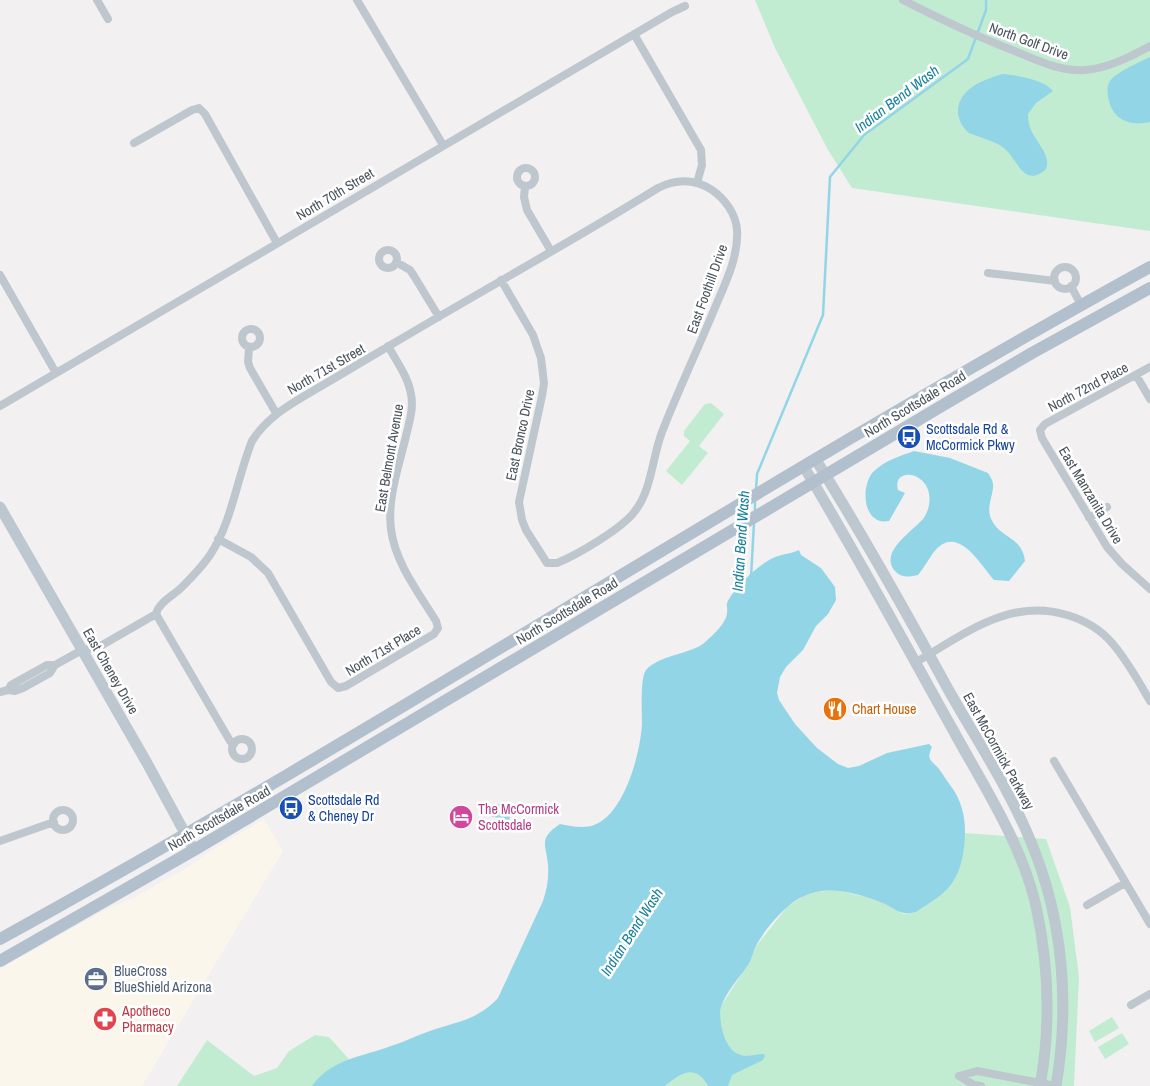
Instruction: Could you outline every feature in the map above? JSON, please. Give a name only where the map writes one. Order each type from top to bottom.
[{"type":"main road","name":"North Scottsdale Road","points":[[0,940],[186,834],[951,379],[1150,267]]},
{"type":"main road","name":"North Scottsdale Road","points":[[0,961],[194,850],[1032,353],[1150,288]]},
{"type":"main road","points":[[1032,353],[1038,340],[1075,319],[1080,306],[1098,306],[1115,298],[1150,288]]},
{"type":"main road","name":"East McCormick Parkway","points":[[816,460],[999,779],[1030,840],[1043,873],[1060,952],[1063,987],[1064,1027],[1056,1086]]},
{"type":"main road","points":[[802,468],[813,482],[916,662],[1016,848],[1036,905],[1045,958],[1048,1027],[1040,1084]]},
{"type":"main road","name":"East Cheney Drive","points":[[0,507],[152,771],[194,850]]},
{"type":"main road","points":[[1036,905],[1050,903]]},
{"type":"street","points":[[97,0],[108,19]]},
{"type":"street","points":[[356,0],[443,146]]},
{"type":"street","name":"North Golf Drive","points":[[903,0],[958,28],[1054,67],[1077,70],[1100,68],[1150,46]]},
{"type":"street","name":"North 70th Street","points":[[0,406],[634,34],[685,6]]},
{"type":"street","points":[[634,34],[697,140],[701,150],[702,164],[697,183]]},
{"type":"street","points":[[134,143],[192,110],[199,108],[205,114],[277,243]]},
{"type":"street","name":"North 71st Street","points":[[4,691],[11,685],[38,675],[47,665],[56,665],[82,650],[98,648],[156,614],[158,607],[181,588],[201,567],[218,539],[224,528],[252,441],[259,430],[276,413],[664,186],[675,182],[697,183]]},
{"type":"street","name":"East Foothill Drive","points":[[551,564],[563,561],[624,524],[633,515],[643,498],[662,433],[719,298],[735,253],[738,231],[728,205],[717,194],[697,183]]},
{"type":"street","points":[[525,186],[524,203],[551,251]]},
{"type":"street","points":[[396,262],[410,270],[439,317]]},
{"type":"street","points":[[1055,281],[1057,271],[1062,268],[1069,268],[1075,277],[1072,286],[1080,306]]},
{"type":"street","points":[[988,273],[1055,281],[1062,288],[1072,286]]},
{"type":"street","points":[[0,276],[56,373]]},
{"type":"street","name":"East Bronco Drive","points":[[501,280],[533,335],[541,358],[544,383],[519,502],[526,530],[546,563],[551,564]]},
{"type":"street","name":"East Belmont Avenue","points":[[388,346],[404,373],[412,396],[410,421],[392,497],[391,529],[401,559],[436,621],[438,628]]},
{"type":"street","points":[[249,347],[248,362],[250,368],[276,413]]},
{"type":"street","name":"North 72nd Place","points":[[1040,430],[1045,424],[1150,368]]},
{"type":"street","points":[[1136,375],[1150,399]]},
{"type":"street","name":"East Manzanita Drive","points":[[1040,430],[1042,438],[1089,518],[1114,556],[1150,589]]},
{"type":"street","points":[[1089,518],[1107,507]]},
{"type":"street","name":"North 71st Place","points":[[218,539],[252,557],[268,573],[331,682],[338,688],[346,686],[434,634],[438,628]]},
{"type":"street","points":[[916,662],[972,630],[1010,613],[1024,610],[1052,611],[1081,619],[1113,643],[1149,697]]},
{"type":"street","points":[[156,614],[230,741],[234,744]]},
{"type":"street","points":[[1054,761],[1150,924]]},
{"type":"street","points":[[0,841],[54,822]]},
{"type":"street","points":[[1087,905],[1125,883]]},
{"type":"street","points":[[1131,1005],[1150,994]]},
{"type":"street","points":[[981,1086],[974,1085],[959,1076],[977,1071],[1056,1086]]},
{"type":"shaded area","points":[[264,819],[283,851],[142,1086],[0,1086],[0,969],[101,912],[133,898],[185,869],[216,847]]},
{"type":"green space","points":[[755,0],[1150,0],[1150,231],[852,188],[828,150],[775,48]]},
{"type":"green space","points":[[711,403],[724,414],[699,446],[708,453],[682,485],[666,471],[690,441],[684,436],[684,431],[705,404]]},
{"type":"green space","points":[[965,833],[1046,839],[1070,907],[1079,977],[1074,1086],[584,1086],[720,1016],[721,1006],[748,964],[757,945],[787,907],[805,895],[837,890],[888,905],[903,914],[916,912],[963,853]]},
{"type":"green space","points":[[1112,1017],[1119,1028],[1095,1042],[1089,1031]]},
{"type":"green space","points":[[1122,1033],[1129,1044],[1105,1059],[1098,1047]]},
{"type":"green space","points":[[315,1035],[329,1037],[373,1086],[177,1086],[207,1040],[254,1076],[277,1068],[289,1051]]},
{"type":"water","points":[[1150,57],[1150,122],[1135,123],[1122,120],[1117,116],[1110,104],[1107,90],[1108,85],[1117,74]]},
{"type":"water","points":[[1002,74],[1037,81],[1053,91],[1036,103],[1028,114],[1031,130],[1046,156],[1047,162],[1046,169],[1032,176],[1022,171],[1010,154],[1001,146],[969,133],[959,119],[959,105],[966,92],[987,79]]},
{"type":"water","points":[[914,451],[950,458],[988,473],[993,484],[989,508],[990,516],[998,529],[1019,546],[1025,561],[1009,581],[994,580],[967,548],[959,543],[951,542],[942,545],[933,553],[918,575],[906,576],[896,572],[891,565],[891,557],[894,550],[927,512],[929,494],[926,485],[913,475],[901,477],[898,482],[898,490],[905,493],[889,521],[880,521],[869,512],[866,504],[866,487],[877,468],[892,459]]},
{"type":"water","points":[[799,550],[801,555],[821,568],[835,587],[836,600],[828,614],[816,626],[803,650],[786,667],[780,677],[777,693],[779,700],[795,724],[817,748],[838,764],[848,768],[859,766],[887,753],[929,744],[932,747],[929,755],[930,760],[954,790],[962,809],[965,826],[961,864],[958,873],[947,890],[916,912],[911,913],[899,912],[885,904],[855,894],[834,891],[814,892],[797,899],[784,910],[761,938],[749,963],[729,991],[721,1007],[721,1026],[726,1040],[733,1051],[744,1056],[764,1054],[765,1056],[763,1060],[732,1075],[728,1086],[708,1086],[698,1074],[688,1072],[676,1077],[665,1086],[312,1086],[328,1070],[338,1064],[474,1016],[490,1006],[498,998],[543,901],[548,874],[546,838],[560,824],[586,827],[605,819],[614,809],[629,781],[641,735],[642,687],[646,670],[659,661],[691,650],[704,643],[721,625],[726,617],[728,601],[749,576],[761,565],[773,558]]},
{"type":"water","points":[[501,803],[510,817],[506,830],[497,828],[499,818],[490,816],[491,808]]},
{"type":"waterway","name":"Indian Bend Wash","points":[[756,490],[757,474],[823,315],[830,177],[864,135],[968,59],[986,10],[986,0]]},
{"type":"waterway","name":"Indian Bend Wash","points":[[755,500],[755,512]]},
{"type":"waterway","name":"Indian Bend Wash","points":[[751,577],[754,523]]},
{"type":"place","name":"Scottsdale Rd & McCormick Pkwy","points":[[909,437]]},
{"type":"place","name":"Chart House","points":[[835,709]]},
{"type":"place","name":"Scottsdale Rd & Cheney Dr","points":[[291,808]]},
{"type":"place","name":"The McCormick Scottsdale","points":[[461,817]]},
{"type":"place","name":"BlueCross BlueShield Arizona","points":[[96,979]]},
{"type":"place","name":"Apotheco Pharmacy","points":[[105,1019]]}]
